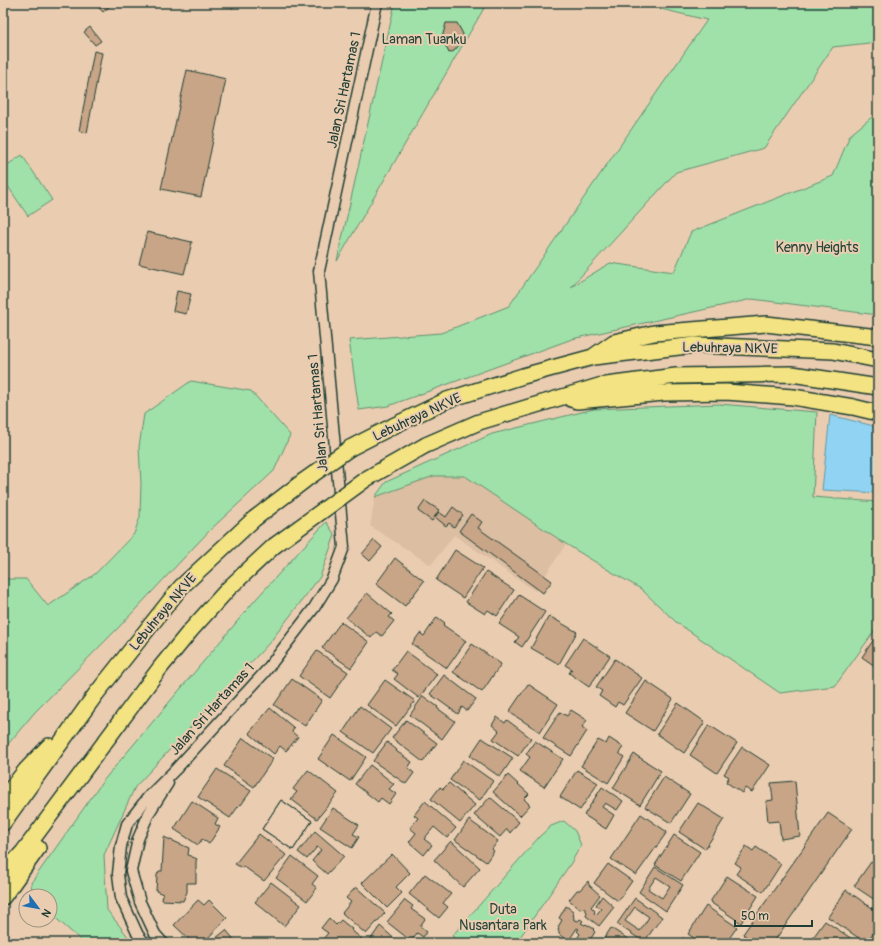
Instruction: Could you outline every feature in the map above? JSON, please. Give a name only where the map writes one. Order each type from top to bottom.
[{"type":"highway","points":[[593,357],[614,342],[654,333],[766,324],[878,337]]},
{"type":"highway","name":"Lebuhraya NKVE","points":[[84,710],[181,586],[254,519],[350,448],[447,400],[523,376],[593,357],[696,345],[833,351],[878,360]]},
{"type":"highway","name":"Lebuhraya NKVE","points":[[115,730],[160,668],[191,630],[229,588],[274,546],[366,479],[426,445],[479,422],[599,386],[676,376],[792,374],[878,386]]},
{"type":"highway","points":[[564,396],[578,401],[664,393],[726,392],[793,397],[853,407],[878,413]]},
{"type":"highway","points":[[3,799],[26,770],[84,710]]},
{"type":"highway","points":[[3,823],[84,710]]},
{"type":"highway","points":[[3,874],[23,852],[115,730]]},
{"type":"highway","points":[[3,897],[54,825],[115,730]]},
{"type":"street","name":"Jalan Sri Hartamas 1","points":[[145,943],[138,935],[121,898],[118,874],[121,846],[127,824],[148,797],[176,769],[265,672],[314,608],[332,579],[344,548],[319,271],[377,3]]},
{"type":"street","name":"Jalan Sri Hartamas 1","points":[[163,943],[155,934],[140,902],[131,871],[138,839],[149,813],[176,769]]},
{"type":"shaded area","points":[[434,476],[465,476],[566,544],[535,591],[454,535],[431,565],[370,526],[375,497]]},
{"type":"green space","name":"Laman Tuanku","points":[[395,3],[487,3],[337,261]]},
{"type":"green space","name":"Kenny Heights","points":[[636,3],[878,3],[878,42],[833,47],[764,148],[676,172],[571,287],[610,263],[674,272],[691,232],[833,176],[850,135],[878,112],[878,315],[752,299],[572,339],[388,406],[359,410],[349,340],[441,333],[509,306],[707,20]]},
{"type":"green space","points":[[22,155],[52,200],[28,216],[3,179],[3,168]]},
{"type":"green space","points":[[191,381],[251,391],[290,435],[274,471],[210,530],[119,627],[35,712],[3,750],[3,579],[26,579],[48,606],[95,574],[134,534],[140,517],[141,483],[139,447],[144,414]]},
{"type":"green space","points":[[719,404],[817,412],[813,497],[878,502],[878,626],[835,686],[780,693],[676,622],[641,589],[566,544],[465,476],[434,476],[375,497],[386,482],[492,434],[594,409]]},
{"type":"green space","points":[[326,522],[335,535],[320,577],[270,642],[135,787],[104,855],[107,910],[133,943],[84,943],[58,920],[58,888],[32,888],[31,883],[103,781],[256,599]]},
{"type":"green space","name":"Duta Nusantara Park","points":[[564,821],[575,831],[581,845],[571,863],[516,943],[460,943],[452,936],[540,836],[551,826]]},
{"type":"water","points":[[830,415],[878,427],[878,493],[822,490]]},
{"type":"building","points":[[102,3],[107,3],[110,6],[103,12],[98,7]]},
{"type":"building","points":[[210,3],[234,3],[233,8]]},
{"type":"building","points":[[446,23],[457,23],[463,34],[461,43],[454,51],[449,53],[442,38]]},
{"type":"building","points":[[90,27],[101,41],[95,45],[84,32]]},
{"type":"building","points":[[94,51],[102,53],[87,133],[79,131]]},
{"type":"building","points":[[187,70],[226,79],[201,197],[161,189]]},
{"type":"building","points":[[147,232],[192,242],[184,274],[139,264]]},
{"type":"building","points":[[177,291],[191,294],[186,314],[173,311]]},
{"type":"building","points":[[425,501],[439,510],[432,521],[418,511]]},
{"type":"building","points":[[453,507],[463,515],[454,527],[449,523],[446,526],[435,517],[439,512],[446,517]]},
{"type":"building","points":[[471,514],[482,522],[478,528],[552,581],[543,593],[459,531]]},
{"type":"building","points":[[374,540],[382,547],[370,561],[362,554]]},
{"type":"building","points":[[455,550],[483,568],[463,598],[436,580]]},
{"type":"building","points":[[395,558],[424,581],[405,606],[376,584]]},
{"type":"building","points":[[486,572],[514,590],[497,616],[488,610],[485,614],[466,602]]},
{"type":"building","points":[[367,593],[392,614],[389,617],[394,621],[382,636],[376,632],[371,638],[346,618]]},
{"type":"building","points":[[519,595],[545,612],[522,647],[515,642],[519,637],[499,624]]},
{"type":"building","points":[[549,616],[577,632],[559,664],[531,648]]},
{"type":"building","points":[[437,617],[445,623],[443,625],[466,641],[447,668],[412,644],[420,633],[424,636]]},
{"type":"building","points":[[341,622],[369,642],[351,668],[322,648]]},
{"type":"building","points":[[583,638],[610,656],[589,687],[569,673],[572,669],[565,665]]},
{"type":"building","points":[[874,639],[878,642],[878,661],[875,666],[862,657]]},
{"type":"building","points":[[472,644],[501,664],[482,692],[453,672]]},
{"type":"building","points":[[317,651],[348,672],[330,698],[299,676]]},
{"type":"building","points":[[406,651],[437,674],[419,698],[394,679],[398,674],[392,670]]},
{"type":"building","points":[[615,659],[642,678],[623,705],[618,702],[615,707],[599,696],[602,691],[596,687]]},
{"type":"building","points":[[444,675],[476,699],[467,711],[462,707],[458,714],[430,694]]},
{"type":"building","points":[[292,679],[322,700],[305,726],[274,705]]},
{"type":"building","points":[[385,680],[415,701],[396,726],[367,705]]},
{"type":"building","points":[[646,681],[673,699],[653,731],[625,713]]},
{"type":"building","points":[[528,684],[558,704],[540,732],[509,712]]},
{"type":"building","points":[[423,696],[455,721],[442,739],[410,715]]},
{"type":"building","points":[[678,703],[705,722],[684,753],[657,734]]},
{"type":"building","points":[[360,706],[391,729],[373,753],[343,732]]},
{"type":"building","points":[[270,708],[294,728],[292,732],[298,737],[286,751],[280,746],[274,754],[249,733]]},
{"type":"building","points":[[571,710],[587,720],[582,727],[587,731],[571,756],[543,738],[560,712],[567,716]]},
{"type":"building","points":[[497,717],[505,723],[507,720],[531,738],[518,756],[493,739],[499,731],[492,725]]},
{"type":"building","points":[[406,720],[437,743],[423,762],[392,738]]},
{"type":"building","points":[[709,725],[737,743],[717,773],[690,755]]},
{"type":"building","points":[[334,735],[366,757],[350,781],[318,759]]},
{"type":"building","points":[[243,738],[273,759],[254,787],[224,766]]},
{"type":"building","points":[[482,738],[513,758],[500,777],[470,756]]},
{"type":"building","points":[[609,738],[623,747],[619,753],[624,757],[608,783],[581,766],[598,740],[606,744]]},
{"type":"building","points":[[535,741],[563,759],[544,787],[520,771],[530,757],[526,754]]},
{"type":"building","points":[[387,742],[397,750],[396,751],[412,762],[408,768],[414,773],[406,784],[373,761]]},
{"type":"building","points":[[742,747],[770,765],[752,792],[745,788],[742,793],[726,782],[729,777],[724,774]]},
{"type":"building","points":[[634,754],[661,771],[640,805],[613,788]]},
{"type":"building","points":[[463,760],[493,781],[480,800],[450,780]]},
{"type":"building","points":[[370,765],[394,784],[389,789],[396,794],[389,804],[381,798],[378,802],[355,784]]},
{"type":"building","points":[[217,769],[251,791],[230,818],[198,797]]},
{"type":"building","points":[[308,770],[338,793],[317,819],[291,799],[297,792],[293,789]]},
{"type":"building","points":[[577,770],[598,783],[580,810],[560,797]]},
{"type":"building","points":[[508,775],[529,794],[524,799],[530,805],[520,816],[493,792]]},
{"type":"building","points":[[664,777],[690,794],[671,823],[645,807]]},
{"type":"building","points":[[795,781],[800,836],[781,839],[779,821],[768,822],[766,801],[773,800],[771,783]]},
{"type":"building","points":[[449,783],[475,805],[460,823],[431,799],[440,787],[443,789]]},
{"type":"building","points":[[602,787],[623,801],[617,810],[605,803],[602,807],[614,815],[606,829],[584,815]]},
{"type":"building","points":[[490,797],[519,822],[510,833],[507,829],[500,837],[474,815]]},
{"type":"building","points":[[281,800],[312,821],[293,850],[262,829]]},
{"type":"building","points":[[281,800],[312,821],[293,850],[262,829]]},
{"type":"building","points":[[192,801],[218,818],[215,824],[220,827],[209,844],[202,839],[198,845],[174,829]]},
{"type":"building","points":[[425,801],[456,828],[447,838],[434,827],[424,839],[432,845],[424,855],[409,842],[416,833],[410,828],[418,818],[414,815]]},
{"type":"building","points":[[698,803],[724,819],[705,849],[679,832]]},
{"type":"building","points":[[333,808],[359,825],[353,834],[359,837],[352,848],[320,827]]},
{"type":"building","points":[[828,813],[852,829],[773,943],[755,943],[743,934]]},
{"type":"building","points":[[641,814],[667,832],[636,875],[611,859]]},
{"type":"building","points":[[469,820],[498,841],[492,849],[494,851],[486,862],[455,840]]},
{"type":"building","points":[[315,831],[344,856],[327,874],[312,861],[321,850],[317,847],[307,859],[298,852]]},
{"type":"building","points":[[259,834],[286,855],[264,881],[243,866],[242,868],[235,864]]},
{"type":"building","points":[[674,835],[700,852],[681,881],[655,865]]},
{"type":"building","points":[[164,837],[189,848],[188,855],[197,859],[196,883],[187,883],[187,892],[183,901],[162,900],[163,894],[156,891],[157,875],[159,871],[162,871]]},
{"type":"building","points":[[451,841],[480,868],[463,887],[434,860]]},
{"type":"building","points":[[746,846],[753,851],[756,847],[781,864],[763,892],[736,874],[741,867],[735,863]]},
{"type":"building","points":[[392,854],[410,873],[396,887],[402,893],[387,908],[362,883]]},
{"type":"building","points":[[292,856],[318,876],[312,884],[317,888],[307,901],[276,878]]},
{"type":"building","points":[[871,862],[878,866],[878,902],[854,886]]},
{"type":"building","points":[[608,864],[632,881],[618,901],[594,883]]},
{"type":"building","points":[[655,867],[683,885],[666,911],[639,892]],"holes":[[[656,877],[670,886],[662,898],[648,889]]]},
{"type":"building","points":[[425,874],[451,894],[443,903],[448,907],[439,918],[409,894]]},
{"type":"building","points":[[727,876],[758,896],[741,923],[710,902]]},
{"type":"building","points":[[588,881],[589,885],[600,895],[591,907],[595,911],[594,913],[596,915],[601,909],[596,905],[602,896],[614,907],[599,926],[586,916],[587,912],[584,908],[580,909],[569,900],[577,890],[580,890]]},
{"type":"building","points":[[271,882],[301,905],[284,926],[255,902]]},
{"type":"building","points":[[356,887],[385,913],[366,934],[342,913],[351,902],[346,898]]},
{"type":"building","points":[[846,890],[878,912],[878,926],[866,943],[828,917]]},
{"type":"building","points":[[635,898],[662,917],[644,942],[617,924]],"holes":[[[635,907],[649,917],[640,931],[625,921]]]},
{"type":"building","points":[[198,900],[204,905],[209,900],[227,918],[203,943],[193,943],[174,925]]},
{"type":"building","points":[[405,900],[413,906],[411,909],[425,919],[420,926],[427,932],[423,937],[417,933],[411,941],[387,922]]},
{"type":"building","points":[[566,906],[573,911],[574,920],[578,921],[580,919],[583,921],[581,923],[594,929],[593,930],[595,932],[588,943],[574,943],[580,934],[577,931],[579,929],[577,928],[568,942],[559,934],[558,927],[562,920],[559,918]]},
{"type":"building","points":[[706,906],[737,927],[726,943],[701,943],[688,934]]},
{"type":"building","points":[[329,918],[336,925],[341,920],[362,939],[359,943],[326,943],[322,940],[328,933],[321,928]]},
{"type":"building","points":[[825,921],[858,943],[809,943]]},
{"type":"building","points":[[380,926],[399,943],[368,943]]},
{"type":"building","points":[[611,928],[634,943],[601,943]]},
{"type":"building","points":[[226,930],[237,943],[210,943]]},
{"type":"building","points":[[683,938],[690,943],[679,943]]}]
